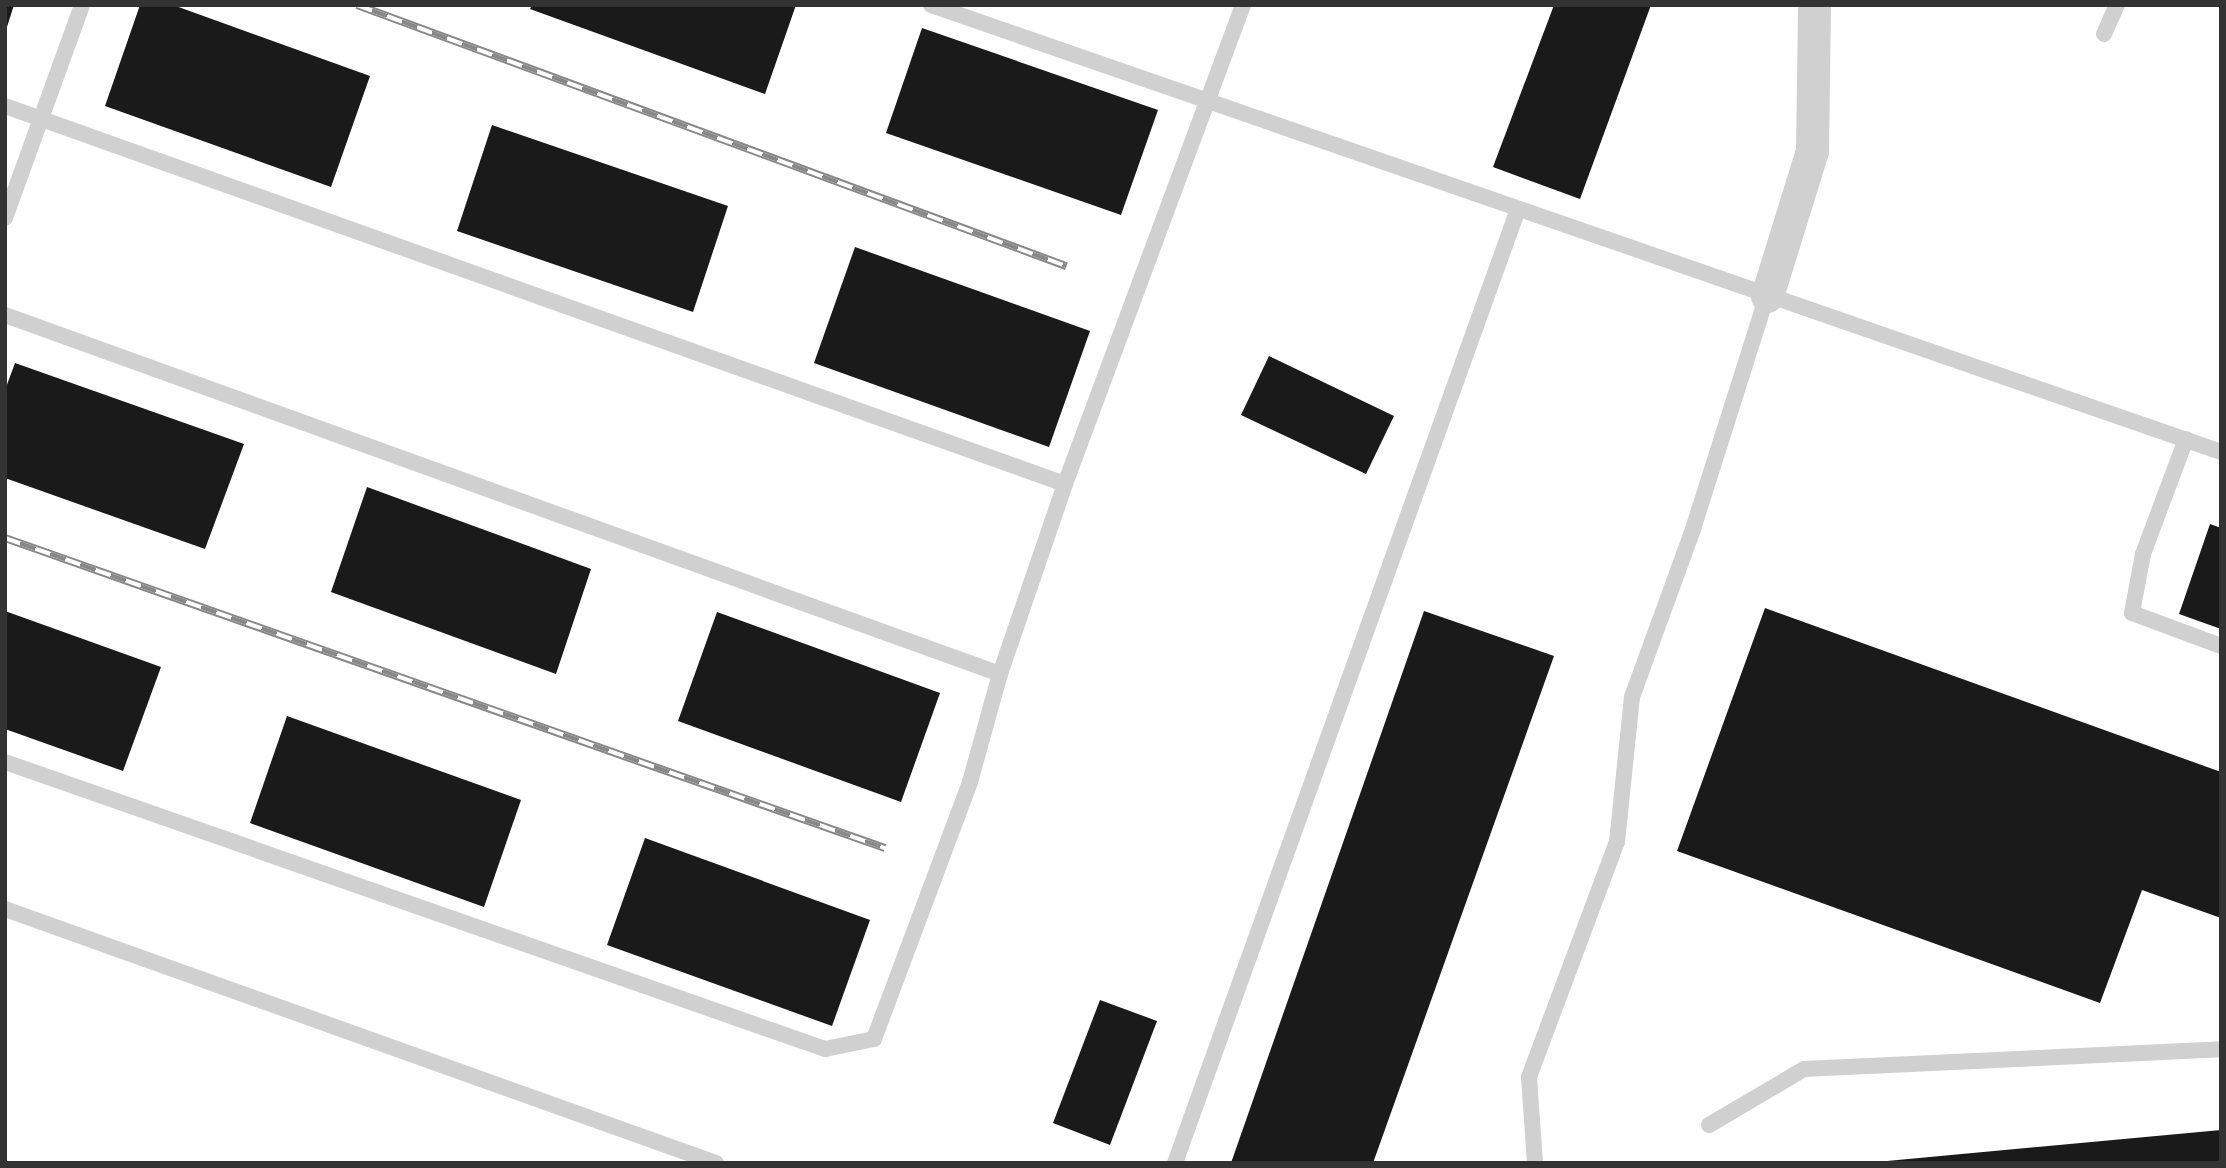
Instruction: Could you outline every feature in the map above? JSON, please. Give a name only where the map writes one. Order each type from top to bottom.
[{"type":"street","points":[[1767,296],[1812,151],[1814,5]]},
{"type":"lane","points":[[5,218],[44,120],[82,5]]},
{"type":"lane","points":[[931,5],[1208,104],[2221,452]]},
{"type":"lane","points":[[5,762],[825,1049],[874,1039],[970,782],[1000,674],[1065,484],[1244,5]]},
{"type":"lane","points":[[2104,34],[2117,5]]},
{"type":"lane","points":[[5,106],[1065,484]]},
{"type":"lane","points":[[1175,1163],[1518,209]]},
{"type":"lane","points":[[1535,1163],[1529,1077],[1617,842],[1632,697],[1693,530],[1767,296]]},
{"type":"lane","points":[[5,315],[1000,674]]},
{"type":"lane","points":[[2186,439],[2143,554],[2132,613],[2221,646]]},
{"type":"lane","points":[[5,909],[716,1163]]},
{"type":"lane","points":[[1709,1125],[1804,1069],[2221,1049]]},
{"type":"building","points":[[5,5],[14,5],[6,30],[5,30]]},
{"type":"building","points":[[140,5],[173,5],[370,76],[331,187],[105,106]]},
{"type":"building","points":[[532,5],[796,5],[765,94],[530,9]]},
{"type":"building","points":[[1554,5],[1651,5],[1580,199],[1493,167]]},
{"type":"building","points":[[922,28],[1158,110],[1121,215],[886,133]]},
{"type":"building","points":[[492,125],[728,206],[693,312],[457,231]]},
{"type":"building","points":[[855,247],[1090,331],[1049,447],[814,363]]},
{"type":"building","points":[[1269,356],[1394,416],[1366,474],[1241,415]]},
{"type":"building","points":[[15,363],[244,444],[205,549],[5,478],[5,390]]},
{"type":"building","points":[[367,487],[591,569],[556,674],[331,592]]},
{"type":"building","points":[[2210,524],[2221,528],[2221,629],[2179,614]]},
{"type":"building","points":[[1765,608],[2221,772],[2221,918],[2142,890],[2100,1003],[1677,851]]},
{"type":"building","points":[[5,611],[161,667],[123,771],[5,729]]},
{"type":"building","points":[[1424,611],[1554,656],[1373,1163],[1231,1163]]},
{"type":"building","points":[[717,612],[940,693],[901,802],[678,721]]},
{"type":"building","points":[[287,716],[521,800],[484,907],[250,823]]},
{"type":"building","points":[[645,838],[870,920],[832,1026],[607,945]]},
{"type":"building","points":[[1100,1000],[1157,1021],[1110,1145],[1053,1123]]},
{"type":"building","points":[[2221,1130],[2221,1163],[1887,1163],[1887,1161]]},
{"type":"railway","points":[[357,5],[1066,266]]},
{"type":"railway","points":[[5,538],[885,848]]}]
